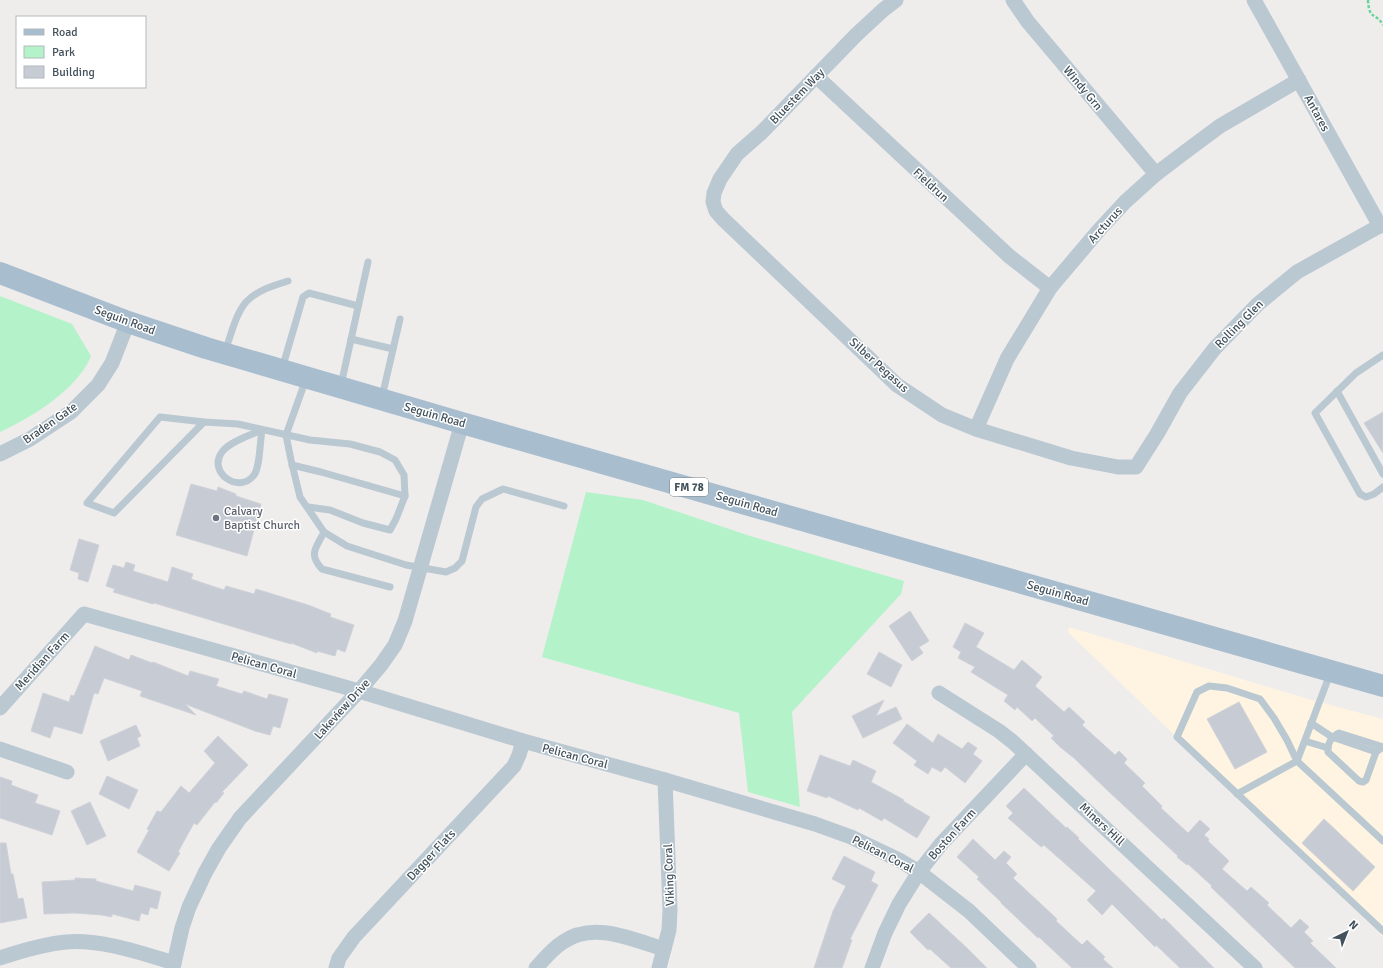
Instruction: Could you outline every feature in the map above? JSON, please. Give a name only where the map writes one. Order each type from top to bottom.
[{"type":"main road","name":"Seguin Road","points":[[0,273],[128,322],[224,353],[462,423],[1383,686]]},
{"type":"street","name":"Bluestem Way","points":[[713,202],[714,193],[720,179],[737,154],[761,133],[856,35],[896,0]]},
{"type":"street","name":"Windy Grn","points":[[1013,0],[1033,28],[1156,174]]},
{"type":"street","name":"Antares","points":[[1254,0],[1382,225]]},
{"type":"street","name":"Fieldrun","points":[[816,76],[1009,256],[1050,288]]},
{"type":"street","name":"Arcturus","points":[[976,429],[1007,359],[1050,288],[1099,230],[1125,202],[1156,174],[1220,126],[1299,80]]},
{"type":"street","name":"Silber Pegasus","points":[[713,202],[716,211],[723,219],[896,384],[942,415],[976,429],[1071,458],[1118,467],[1136,467]]},
{"type":"street","name":"Rolling Glen","points":[[1136,467],[1158,434],[1180,393],[1215,348],[1258,304],[1297,272],[1382,225]]},
{"type":"street","name":"Braden Gate","points":[[0,454],[30,439],[71,412],[98,385],[112,363],[128,322]]},
{"type":"street","name":"Lakeview Drive","points":[[173,966],[182,928],[189,907],[219,848],[240,818],[359,692],[395,645],[405,621],[421,568],[462,423]]},
{"type":"street","name":"Pelican Coral","points":[[84,614],[359,692],[523,741],[665,780],[815,824],[851,837],[876,848],[919,872],[968,911],[1029,968]]},
{"type":"street","name":"Meridian Farm","points":[[0,708],[84,614]]},
{"type":"street","name":"Miners Hill","points":[[938,693],[999,731],[1026,754],[1255,968]]},
{"type":"street","name":"Dagger Flats","points":[[336,968],[339,958],[354,937],[514,766],[523,741]]},
{"type":"street","points":[[0,749],[67,772]]},
{"type":"street","name":"Boston Farm","points":[[872,968],[885,933],[899,904],[919,872],[941,844],[1026,754]]},
{"type":"street","name":"Viking Coral","points":[[658,968],[669,930],[670,910],[665,780]]},
{"type":"street","points":[[536,968],[563,942],[572,937],[593,932],[606,932],[664,949]]},
{"type":"street","points":[[0,958],[44,945],[67,942],[98,943],[118,947],[173,966]]},
{"type":"lane","points":[[341,387],[368,262]]},
{"type":"lane","points":[[224,353],[238,317],[246,302],[265,288],[288,281]]},
{"type":"lane","points":[[281,370],[303,297],[309,292],[358,306]]},
{"type":"lane","points":[[382,399],[400,319]]},
{"type":"lane","points":[[351,339],[393,349]]},
{"type":"lane","points":[[1383,355],[1356,373],[1314,413],[1360,494],[1366,497],[1374,494],[1383,487]]},
{"type":"lane","points":[[307,377],[286,435],[292,465],[300,496],[324,532],[347,546],[380,558],[421,568],[446,572],[455,568],[462,561],[476,507],[482,499],[503,489],[564,506]]},
{"type":"lane","points":[[1337,391],[1383,474]]},
{"type":"lane","points":[[204,422],[114,513],[87,503],[160,417],[238,424],[310,440],[350,444],[380,452],[390,457],[395,460],[404,475],[405,496],[390,530],[363,523],[330,510],[308,507]]},
{"type":"lane","points":[[262,430],[255,474],[245,482],[238,483],[225,479],[219,469],[218,463],[218,458],[222,451],[242,438],[262,430]]},
{"type":"lane","points":[[292,465],[405,496]]},
{"type":"lane","points":[[324,532],[316,548],[314,556],[316,562],[322,569],[390,587]]},
{"type":"lane","points":[[1237,794],[1297,761],[1331,671]]},
{"type":"lane","points":[[1383,841],[1297,761],[1284,734],[1260,699],[1227,688],[1209,686],[1197,692],[1177,737],[1383,931]]},
{"type":"lane","points":[[1311,723],[1332,737],[1376,752]]},
{"type":"lane","points":[[1338,733],[1383,747],[1376,752],[1366,780],[1363,782],[1358,781],[1328,752],[1332,737],[1338,733]]},
{"type":"lane","points":[[1305,741],[1328,748]]},
{"type":"path","points":[[1368,0],[1369,10],[1372,16],[1381,21],[1383,26]]},
{"type":"shaded area","points":[[1069,627],[1308,699],[1383,719],[1383,937],[1068,632]]},
{"type":"green space","points":[[0,296],[72,324],[91,356],[85,368],[65,391],[39,411],[0,432]]},
{"type":"green space","points":[[586,492],[643,500],[750,536],[904,581],[901,594],[792,712],[800,807],[748,792],[739,713],[542,657]]},
{"type":"building","points":[[1383,412],[1383,453],[1364,423]]},
{"type":"building","points":[[191,484],[217,491],[218,487],[236,494],[236,496],[261,504],[247,556],[176,535]]},
{"type":"building","points":[[79,539],[99,545],[88,582],[78,579],[79,573],[70,570]]},
{"type":"building","points":[[126,562],[135,565],[133,571],[168,582],[172,567],[193,574],[191,579],[224,590],[226,586],[254,594],[256,589],[308,605],[331,614],[330,617],[354,625],[345,652],[337,649],[335,656],[317,651],[317,653],[291,643],[113,592],[115,589],[106,586],[113,565],[124,568]]},
{"type":"building","points":[[910,611],[929,641],[919,647],[923,653],[912,661],[889,626]]},
{"type":"building","points":[[965,623],[984,633],[976,647],[1014,670],[1022,660],[1042,677],[1035,686],[1064,712],[1069,707],[1085,722],[1082,725],[1115,755],[1119,751],[1127,759],[1124,763],[1145,783],[1142,786],[1162,806],[1161,808],[1188,833],[1200,820],[1210,829],[1204,835],[1209,839],[1208,841],[1229,861],[1222,869],[1247,891],[1251,887],[1269,903],[1267,905],[1291,928],[1300,919],[1309,927],[1304,932],[1313,941],[1310,943],[1336,968],[1295,968],[1211,887],[1212,886],[1188,864],[1187,865],[1177,857],[1178,856],[1074,758],[1060,747],[1051,738],[1054,736],[1035,718],[1032,721],[1017,707],[1015,710],[1004,701],[1008,695],[971,672],[975,667],[958,658],[961,652],[953,647]]},
{"type":"building","points":[[95,646],[129,660],[131,655],[188,676],[190,671],[219,679],[216,686],[242,694],[244,691],[267,699],[269,694],[288,699],[280,728],[273,726],[270,735],[255,731],[185,704],[196,715],[140,696],[142,691],[104,678],[98,694],[94,693],[82,734],[54,726],[50,738],[31,731],[43,693],[69,702],[71,695],[74,696]]},
{"type":"building","points":[[879,652],[902,665],[891,687],[867,674]]},
{"type":"building","points":[[884,700],[876,716],[896,707],[902,719],[863,738],[852,716]]},
{"type":"building","points":[[1239,702],[1267,752],[1235,769],[1207,719]]},
{"type":"building","points":[[907,724],[933,743],[938,734],[962,749],[968,742],[977,748],[973,754],[982,761],[965,783],[945,767],[941,772],[932,767],[928,774],[914,765],[917,761],[893,743]]},
{"type":"building","points":[[136,725],[141,736],[137,738],[140,746],[108,761],[100,741]]},
{"type":"building","points":[[218,736],[248,765],[222,792],[224,793],[197,825],[194,823],[178,852],[180,853],[169,871],[137,852],[157,811],[161,812],[181,786],[189,793],[215,763],[204,751]]},
{"type":"building","points":[[820,755],[850,766],[853,760],[876,771],[871,782],[904,800],[903,801],[930,817],[917,838],[884,818],[882,821],[859,808],[858,810],[828,796],[827,798],[807,791]]},
{"type":"building","points":[[107,776],[138,790],[129,809],[99,794]]},
{"type":"building","points":[[0,777],[12,781],[11,785],[38,795],[35,803],[60,811],[52,835],[0,818]]},
{"type":"building","points":[[1024,788],[1066,828],[1067,827],[1079,838],[1078,839],[1162,920],[1164,918],[1214,968],[1180,968],[1156,945],[1155,947],[1112,904],[1102,915],[1087,900],[1096,891],[1044,845],[1041,847],[1008,818],[1013,813],[1006,806]]},
{"type":"building","points":[[90,802],[106,836],[87,845],[71,811]]},
{"type":"building","points":[[1324,819],[1375,867],[1353,891],[1302,843]]},
{"type":"building","points":[[973,839],[995,860],[1004,851],[1011,857],[1006,863],[1017,874],[1013,878],[1057,919],[1056,921],[1082,945],[1087,940],[1105,957],[1103,959],[1113,968],[1072,968],[1039,937],[1038,938],[977,879],[979,877],[957,857]]},
{"type":"building","points":[[0,843],[6,843],[11,874],[13,874],[18,899],[23,898],[27,918],[0,923]]},
{"type":"building","points":[[844,856],[875,872],[871,881],[878,885],[850,939],[852,940],[842,968],[814,968],[833,911],[846,886],[832,879]]},
{"type":"building","points":[[75,878],[96,879],[96,881],[133,891],[135,885],[161,892],[157,909],[150,907],[148,915],[141,913],[139,921],[112,914],[112,917],[74,913],[44,914],[42,882],[75,880]]},
{"type":"building","points":[[929,913],[987,968],[951,968],[930,949],[928,950],[910,932]]},
{"type":"place","name":"Calvary Baptist Church","points":[[216,518]]}]
